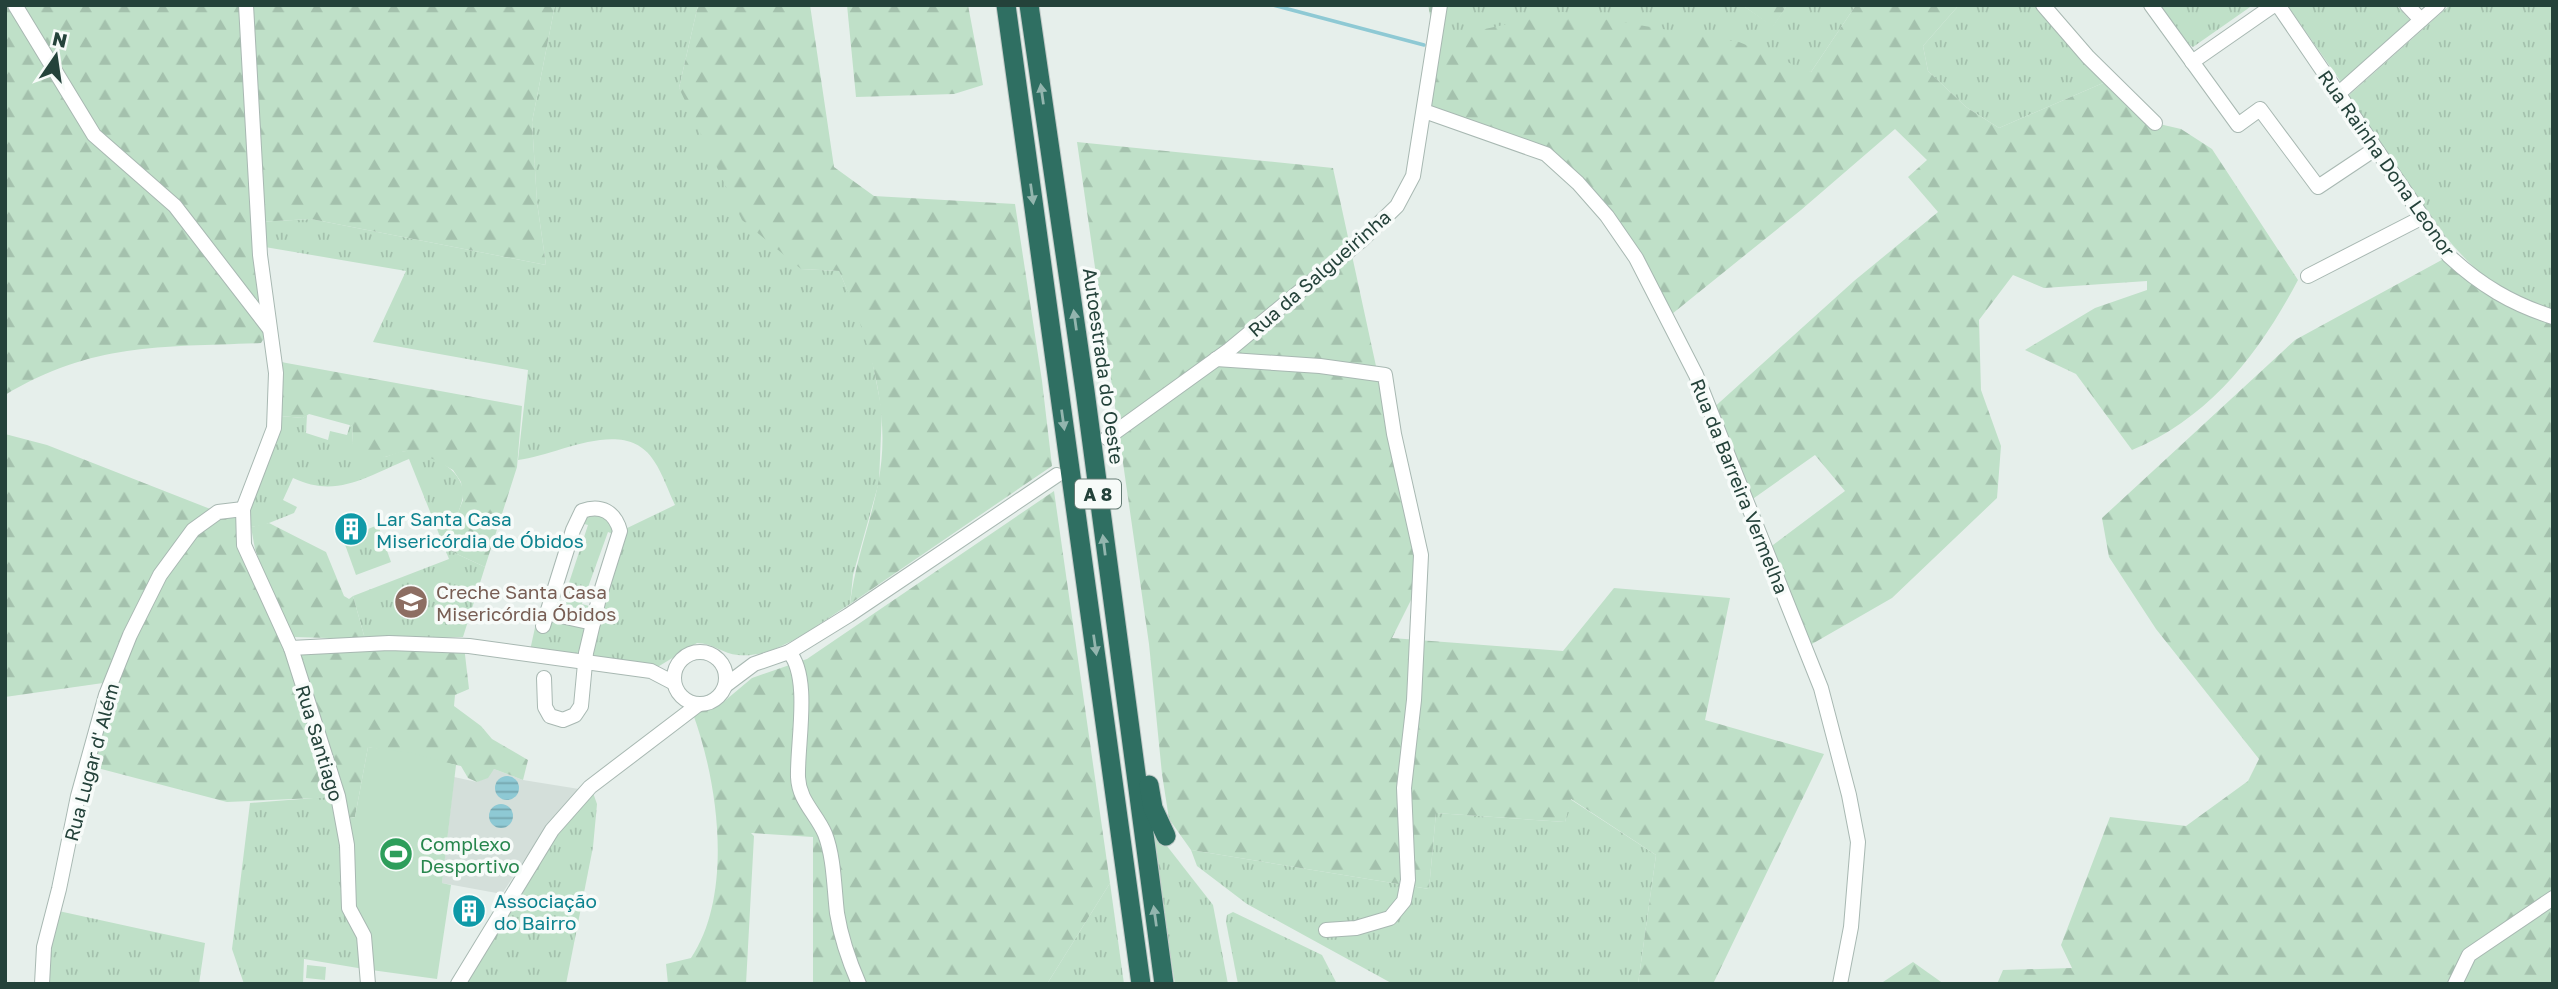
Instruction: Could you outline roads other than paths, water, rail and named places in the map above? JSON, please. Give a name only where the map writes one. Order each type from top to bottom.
[{"type":"highway","name":"A 8","points":[[1006,5],[1141,984]]},
{"type":"highway","name":"Autoestrada do Oeste","points":[[1029,5],[1085,391],[1164,984]]},
{"type":"highway","points":[[1109,583],[1128,648],[1153,808],[1166,836]]},
{"type":"street","points":[[15,5],[94,135],[175,205],[270,329]]},
{"type":"street","points":[[243,509],[274,428],[276,373],[260,254],[246,5]]},
{"type":"street","name":"Rua da Salgueirinha","points":[[1107,438],[1216,359],[1363,239],[1397,206],[1413,176],[1440,5]]},
{"type":"street","points":[[2043,5],[2088,57],[2155,123]]},
{"type":"street","points":[[2151,5],[2238,125],[2260,109],[2318,187],[2375,149]]},
{"type":"street","points":[[2192,62],[2276,5]]},
{"type":"street","name":"Rua Rainha Dona Leonor","points":[[2276,5],[2449,256],[2474,278],[2501,296],[2553,317]]},
{"type":"street","points":[[2407,5],[2421,20]]},
{"type":"street","points":[[2338,94],[2438,5]]},
{"type":"street","name":"Rua da Barreira Vermelha","points":[[1424,111],[1546,154],[1578,183],[1607,216],[1636,258],[1696,375],[1821,688],[1846,783],[1858,842],[1851,927],[1840,984]]},
{"type":"street","points":[[2308,276],[2421,218]]},
{"type":"street","points":[[1216,359],[1320,366],[1385,375],[1394,434],[1421,555],[1414,700],[1404,788],[1408,880],[1404,901],[1390,918],[1356,928],[1326,930]]},
{"type":"street","points":[[458,984],[552,830],[590,787],[677,718],[716,699],[726,685],[754,664],[789,652],[849,615],[1057,475]]},
{"type":"street","points":[[544,678],[545,707],[550,716],[563,720],[575,715],[581,706],[584,662],[593,623],[620,531],[618,521],[606,510],[593,507],[582,511],[573,530],[545,620],[593,623]]},
{"type":"street","name":"Rua Santiago","points":[[243,509],[244,545],[291,648],[338,796],[347,845],[348,908],[364,936],[368,984]]},
{"type":"street","name":"Rua Lugar d' Além","points":[[43,984],[44,947],[60,889],[78,796],[106,695],[130,635],[160,575],[193,530],[218,512],[243,509]]},
{"type":"street","points":[[291,648],[389,643],[469,646],[651,671],[699,705]]},
{"type":"street","points":[[651,671],[702,652],[721,663],[754,664]]},
{"type":"street","points":[[789,652],[795,659],[801,680],[798,780],[805,804],[825,833],[840,927],[848,959],[859,984]]},
{"type":"street","points":[[677,718],[676,667],[681,660]]},
{"type":"street","points":[[721,663],[726,685]]},
{"type":"street","points":[[2455,984],[2469,955],[2553,898]]},
{"type":"water","points":[[507,776],[518,783],[519,788],[512,799],[507,800],[496,793],[495,788],[502,777]]},
{"type":"water","points":[[501,804],[512,811],[513,816],[506,827],[501,828],[490,821],[489,816],[496,805]]},
{"type":"waterway","points":[[1273,5],[1424,45]]},
{"type":"place","name":"Lar Santa Casa Misericórdia de Óbidos","points":[[351,529]]},
{"type":"place","name":"Creche Santa Casa Misericórdia Óbidos","points":[[411,602]]},
{"type":"place","name":"Complexo Desportivo","points":[[396,854]]},
{"type":"place","name":"Associação do Bairro","points":[[469,911]]}]
